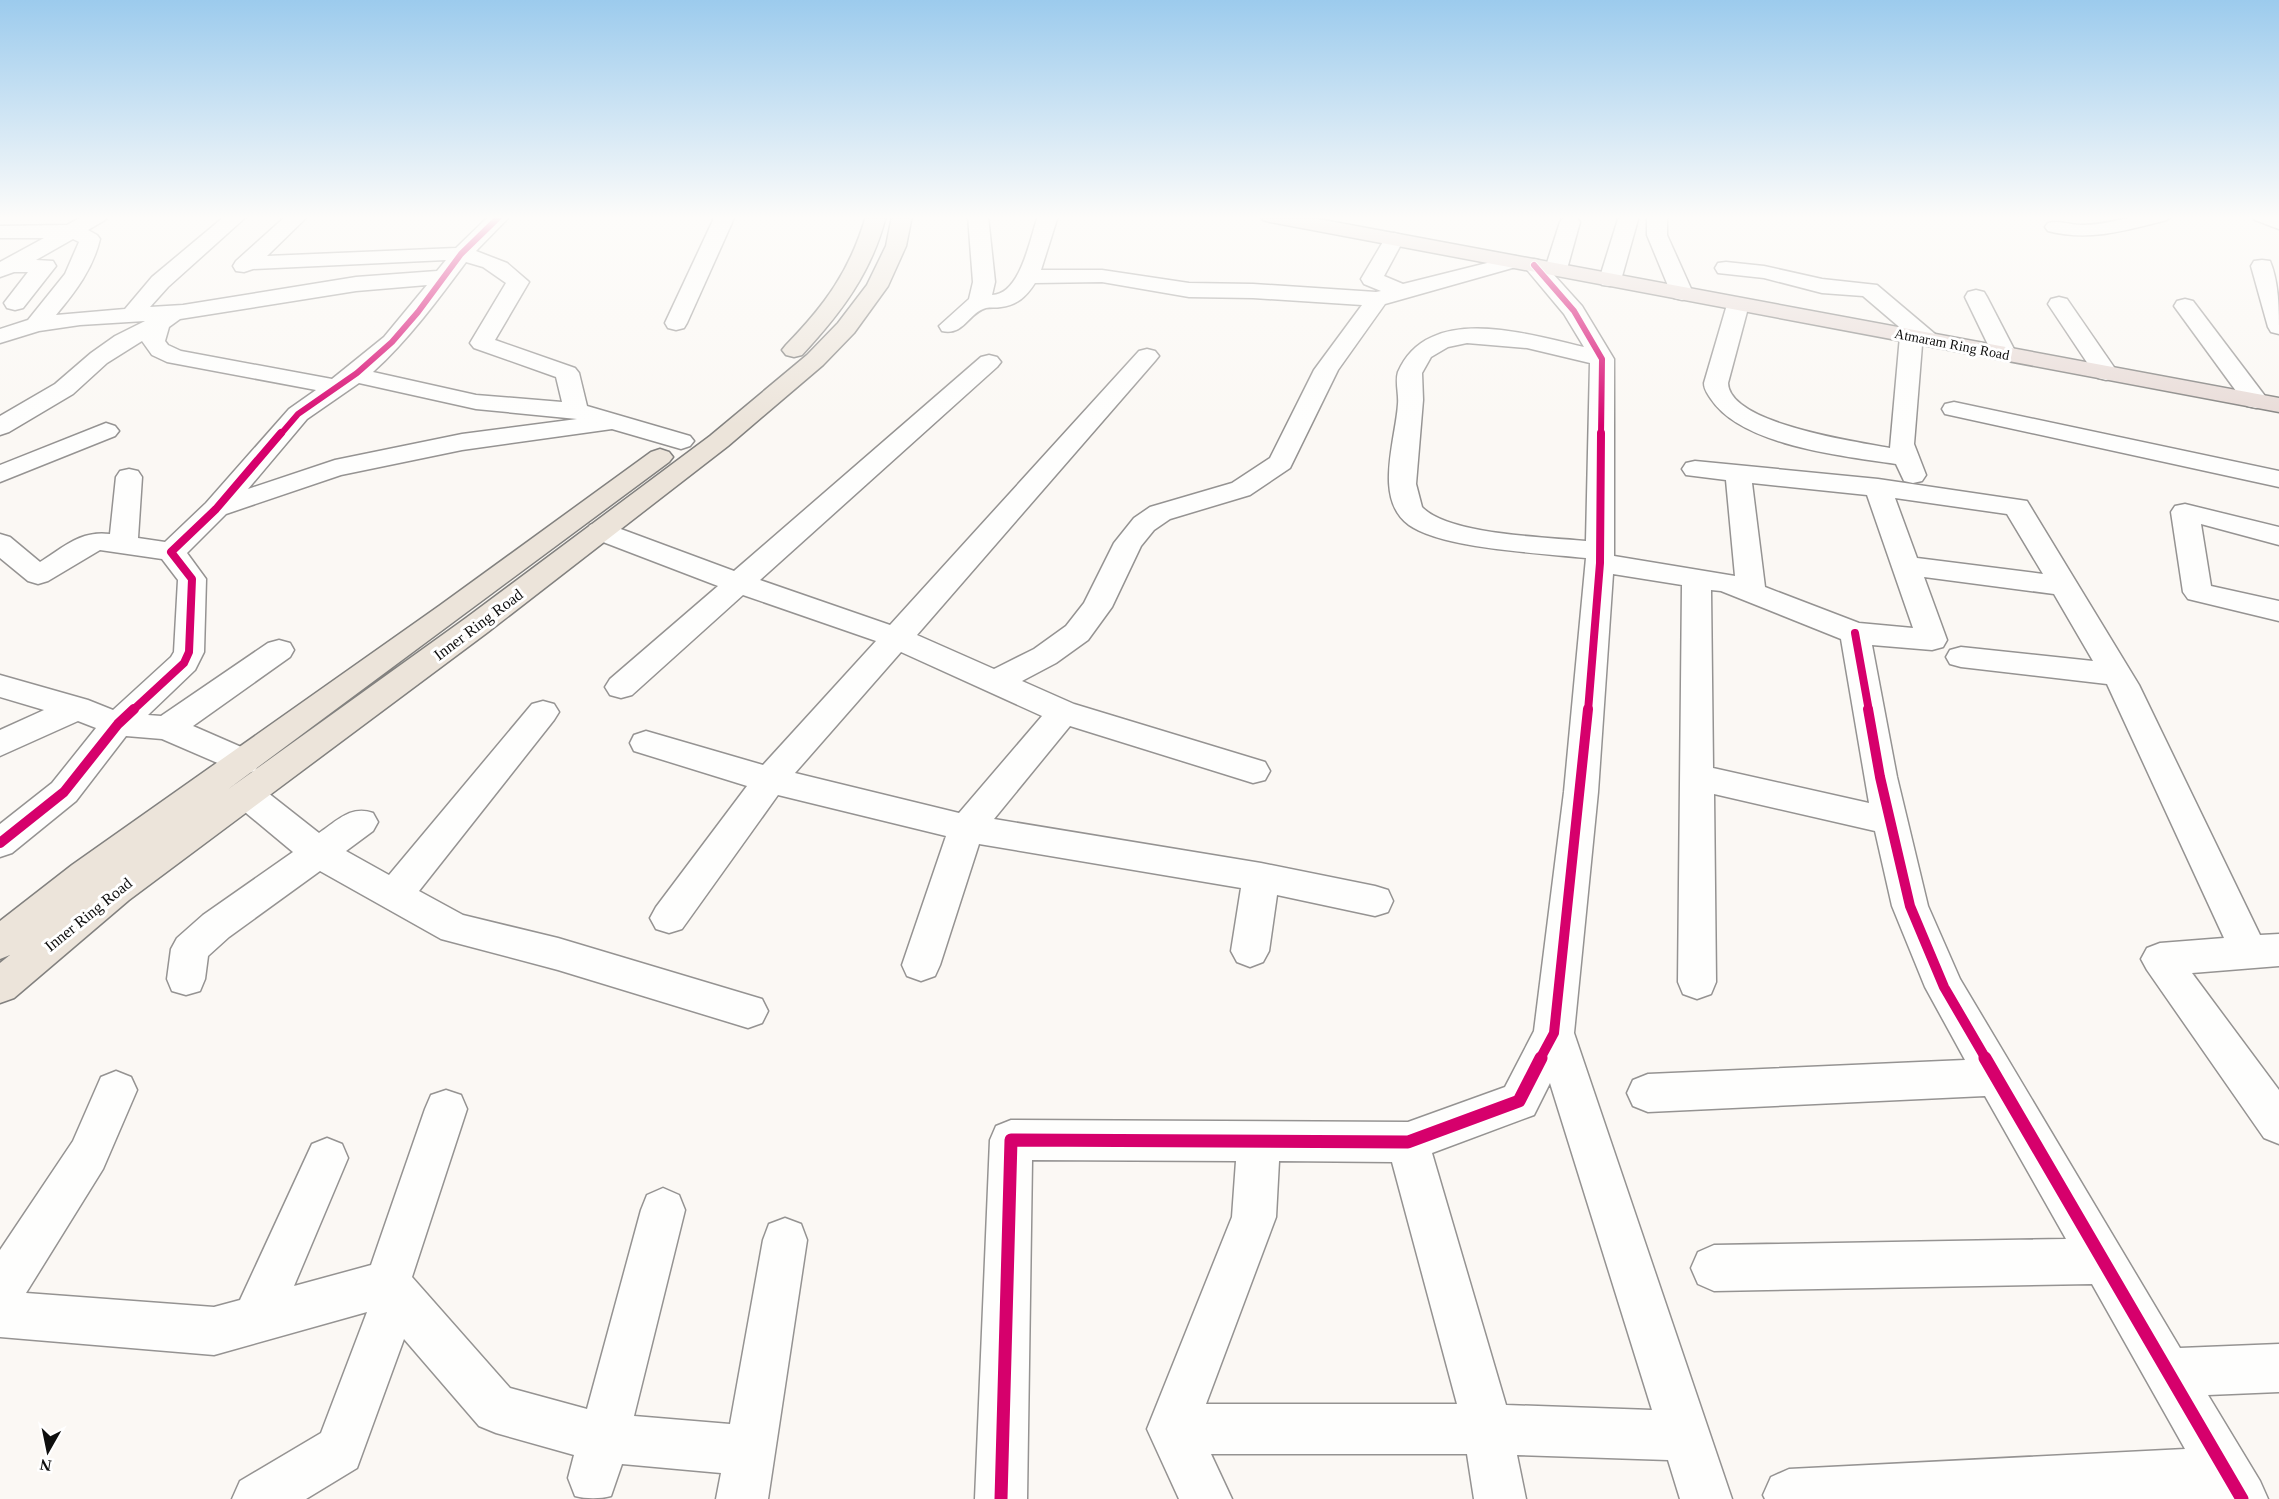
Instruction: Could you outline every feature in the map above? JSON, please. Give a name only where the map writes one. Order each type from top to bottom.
[{"type":"highway","name":"Atmaram Ring Road","points":[[1643,286],[2268,403]]},
{"type":"main road","name":"Inner Ring Road","points":[[0,986],[116,891],[245,778],[459,606],[681,441],[789,354],[819,324],[848,286]]},
{"type":"main road","name":"Inner Ring Road","points":[[0,943],[85,875],[245,778],[477,625],[719,441],[815,360],[846,328],[877,286]]},
{"type":"street","points":[[15,303],[29,286]]},
{"type":"street","points":[[36,325],[67,286]]},
{"type":"street","points":[[132,315],[157,286]]},
{"type":"street","points":[[0,336],[36,325],[80,318],[183,312],[344,286]]},
{"type":"street","points":[[171,552],[216,509],[298,414],[357,373],[392,342],[418,312],[436,286]]},
{"type":"street","points":[[516,286],[482,343],[567,373],[576,411]]},
{"type":"street","points":[[676,322],[693,286]]},
{"type":"street","points":[[980,302],[983,286]]},
{"type":"street","points":[[950,326],[980,302],[997,302],[1014,297],[1022,286]]},
{"type":"street","points":[[1160,286],[1189,291],[1389,295],[1433,286]]},
{"type":"street","points":[[1379,286],[1389,295]]},
{"type":"street","points":[[1001,1499],[1011,1140],[1408,1142],[1519,1101],[1554,1033],[1581,792],[1600,557],[1602,359],[1574,311],[1553,286]]},
{"type":"street","points":[[1679,286],[1682,293]]},
{"type":"street","points":[[1822,286],[1869,291],[1919,338],[1901,444],[1919,492]]},
{"type":"street","points":[[2268,286],[2277,314]]},
{"type":"street","points":[[995,681],[1045,656],[1077,633],[1097,607],[1128,543],[1144,524],[1160,513],[1241,489],[1281,462],[1326,370],[1389,295]]},
{"type":"street","points":[[1976,297],[2004,353]]},
{"type":"street","points":[[2059,304],[2106,373]]},
{"type":"street","points":[[2185,306],[2268,403]]},
{"type":"street","points":[[1737,308],[1726,350],[1716,372],[1716,387],[1730,406],[1749,420],[1774,431],[1906,458]]},
{"type":"street","points":[[0,427],[64,389],[99,358],[123,341],[183,312]]},
{"type":"street","points":[[159,323],[153,341],[160,350],[175,357],[336,387]]},
{"type":"street","points":[[1602,359],[1526,340],[1456,337],[1434,344],[1420,356],[1410,373],[1411,403],[1401,494],[1416,517],[1430,526],[1461,534],[1600,557],[1727,583],[1855,633],[1932,640],[1878,488]]},
{"type":"street","points":[[669,918],[770,780],[1147,356]]},
{"type":"street","points":[[621,687],[989,362]]},
{"type":"street","points":[[365,377],[476,402],[576,411],[681,441]]},
{"type":"street","points":[[1954,409],[2279,479]]},
{"type":"street","points":[[216,509],[335,468],[462,442],[616,422]]},
{"type":"street","points":[[0,474],[106,431]]},
{"type":"street","points":[[1695,469],[1919,492],[2017,507],[2116,674],[2264,951],[2160,959],[2279,1124]]},
{"type":"street","points":[[1738,473],[1751,592]]},
{"type":"street","points":[[123,545],[129,477]]},
{"type":"street","points":[[2279,536],[2185,512],[2198,592],[2279,611]]},
{"type":"street","points":[[600,531],[738,583],[897,638],[1063,712],[1253,771]]},
{"type":"street","points":[[0,543],[39,574],[95,541],[171,552],[192,579],[189,652],[178,671],[118,724],[64,792],[0,843]]},
{"type":"street","points":[[1906,566],[2064,586]]},
{"type":"street","points":[[1696,578],[1697,982]]},
{"type":"street","points":[[1789,1495],[2234,1485],[1944,987],[1910,906],[1880,777],[1855,633]]},
{"type":"street","points":[[167,728],[279,650]]},
{"type":"street","points":[[1961,657],[2116,674]]},
{"type":"street","points":[[0,686],[77,708],[118,724],[167,728],[245,778],[319,853],[454,928],[558,954],[748,1011]]},
{"type":"street","points":[[0,744],[77,708]]},
{"type":"street","points":[[395,894],[543,712]]},
{"type":"street","points":[[921,965],[966,828],[1063,712]]},
{"type":"street","points":[[646,743],[770,780],[966,828],[1261,878],[1376,901]]},
{"type":"street","points":[[1696,777],[1890,821]]},
{"type":"street","points":[[186,979],[190,949],[216,926],[361,822]]},
{"type":"street","points":[[1250,951],[1261,878]]},
{"type":"street","points":[[1554,1033],[1706,1499]]},
{"type":"street","points":[[1647,1093],[1997,1077]]},
{"type":"street","points":[[0,1291],[88,1155],[116,1090]]},
{"type":"street","points":[[258,1499],[339,1450],[392,1289],[446,1109]]},
{"type":"street","points":[[1206,1499],[1172,1430],[1254,1217],[1259,1140]]},
{"type":"street","points":[[1408,1142],[1488,1429],[1500,1499]]},
{"type":"street","points":[[256,1319],[327,1158]]},
{"type":"street","points":[[599,1458],[663,1210]]},
{"type":"street","points":[[742,1499],[785,1240]]},
{"type":"street","points":[[1713,1268],[2104,1261]]},
{"type":"street","points":[[0,1314],[214,1331],[256,1319],[392,1289]]},
{"type":"street","points":[[392,1289],[496,1409],[599,1458],[750,1450]]},
{"type":"street","points":[[2168,1372],[2279,1368]]},
{"type":"street","points":[[1172,1430],[1488,1429],[1687,1436]]},
{"type":"cycle path","points":[[0,843],[64,792],[118,724],[184,663],[189,652],[192,579],[171,552],[216,509],[298,414],[357,373],[392,342],[437,286]]},
{"type":"cycle path","points":[[1001,1499],[1011,1140],[1408,1142],[1519,1101],[1554,1033],[1581,792],[1600,563],[1602,359],[1574,311],[1552,286]]},
{"type":"cycle path","points":[[1855,633],[1880,777],[1910,906],[1944,987],[2242,1499]]}]
